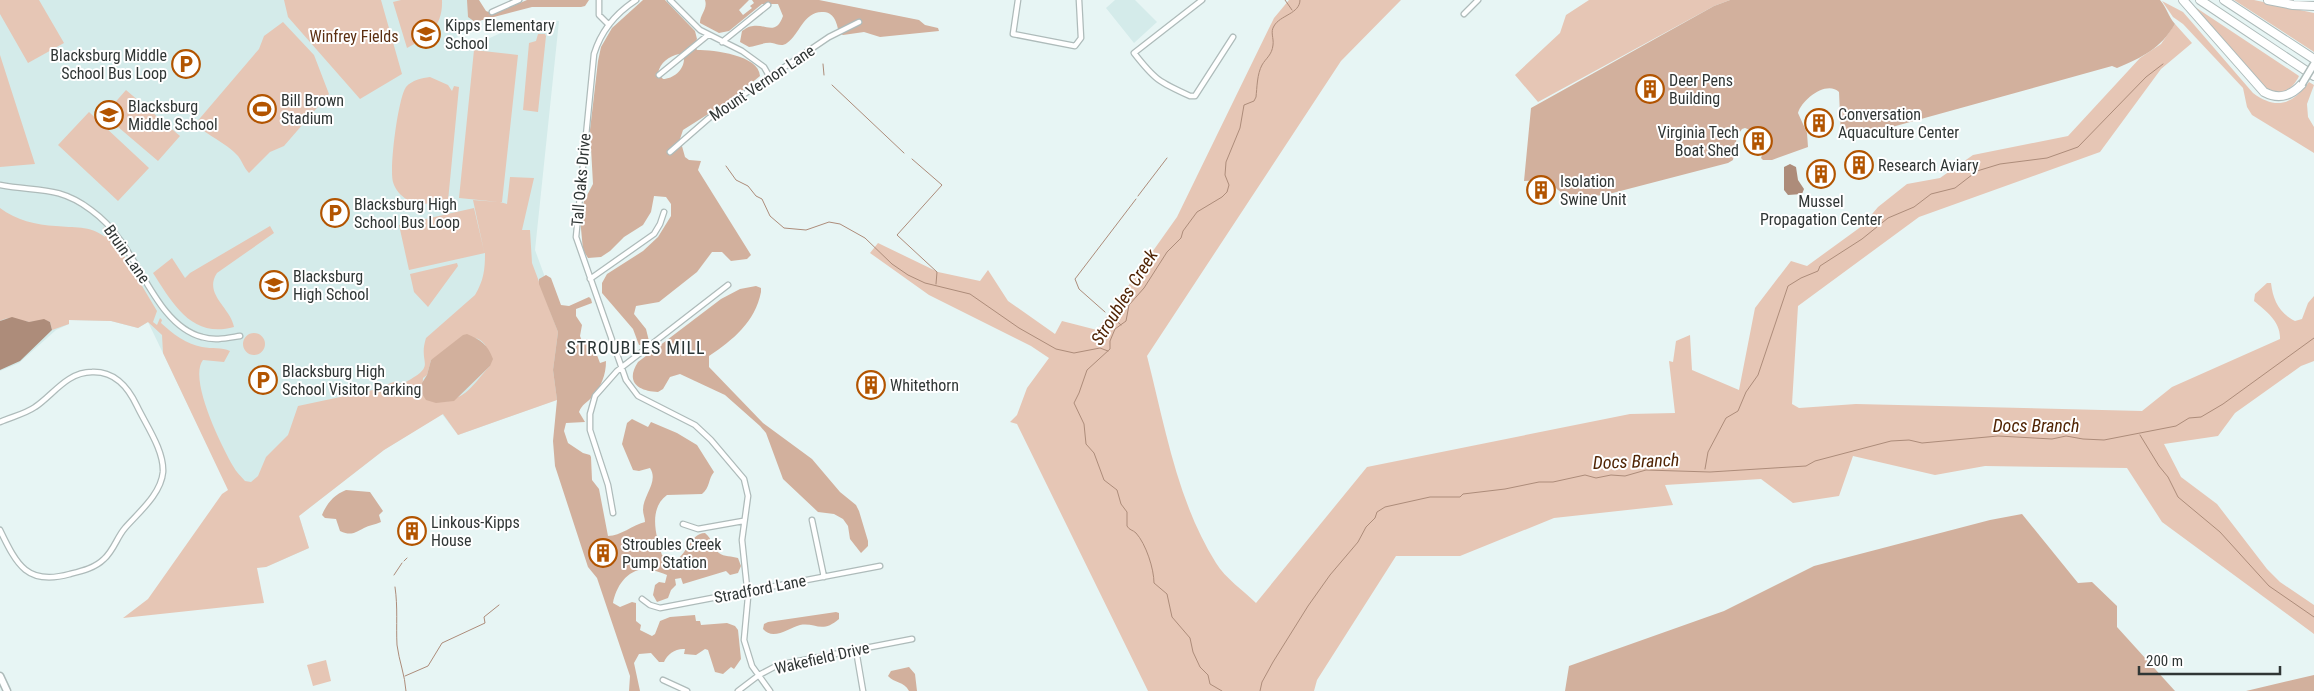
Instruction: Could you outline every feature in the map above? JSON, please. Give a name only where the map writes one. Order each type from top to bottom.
[{"type":"highway","points":[[2183,0],[2264,92],[2274,97],[2287,96],[2302,84]]},
{"type":"highway","points":[[2200,0],[2314,76]]},
{"type":"highway","points":[[2224,0],[2314,59]]},
{"type":"highway","points":[[2268,0],[2311,8]]},
{"type":"main road","points":[[2302,84],[2314,64]]},
{"type":"main road","points":[[0,676],[8,691]]},
{"type":"street","points":[[492,12],[520,0]]},
{"type":"street","points":[[599,0],[599,15],[609,25]]},
{"type":"street","name":"Tall Oaks Drive","points":[[636,0],[609,25],[596,46],[592,67],[576,228],[578,246],[628,384],[638,396],[695,425],[740,473],[748,492],[742,540],[748,592],[744,640],[749,660],[770,691]]},
{"type":"street","points":[[670,0],[688,20],[708,35],[742,51],[764,67],[768,74],[773,77]]},
{"type":"street","points":[[1018,0],[1013,34],[1075,46],[1081,38],[1079,0]]},
{"type":"street","points":[[1202,0],[1134,53],[1154,78],[1190,96],[1195,96],[1233,37]]},
{"type":"street","points":[[1464,14],[1478,0]]},
{"type":"street","points":[[722,42],[768,5]]},
{"type":"street","name":"Mount Vernon Lane","points":[[670,152],[709,118],[773,77],[829,37],[859,22]]},
{"type":"street","points":[[659,75],[708,35]]},
{"type":"street","name":"Bruin Lane","points":[[0,185],[52,191],[89,208],[104,220],[121,240],[165,310],[177,324],[202,337],[221,339],[240,336]]},
{"type":"street","points":[[590,279],[654,234],[664,212]]},
{"type":"street","points":[[613,512],[608,485],[592,437],[590,420],[591,407],[599,390],[622,367],[728,285]]},
{"type":"street","points":[[0,422],[34,409],[64,383],[77,375],[92,372],[107,374],[117,378],[131,395],[158,451],[163,469],[158,489],[150,500],[122,532],[105,558],[87,569],[58,577],[41,577],[26,571],[14,559],[0,530]]},
{"type":"street","points":[[812,520],[824,577]]},
{"type":"street","points":[[683,524],[698,529],[743,521]]},
{"type":"street","name":"Stradford Lane","points":[[642,599],[650,605],[660,608],[880,566]]},
{"type":"street","name":"Wakefield Drive","points":[[738,691],[759,675],[784,663],[912,639]]},
{"type":"street","points":[[856,650],[863,691]]},
{"type":"street","points":[[663,680],[687,691]]},
{"type":"shaded area","name":"Blacksburg High School","points":[[0,0],[473,0],[472,27],[451,41],[468,48],[529,20],[559,21],[535,250],[564,329],[559,399],[458,435],[442,414],[384,450],[299,516],[309,548],[266,567],[148,322],[138,328],[111,321],[69,320],[69,324],[56,330],[19,363],[0,371]]},
{"type":"shaded area","points":[[467,0],[479,0],[486,11],[494,14],[527,0],[589,0],[585,6],[581,7],[532,7],[475,22],[468,17]]},
{"type":"shaded area","points":[[643,0],[665,0],[695,31],[697,39],[694,44],[697,50],[714,51],[744,59],[758,69],[760,76],[732,99],[683,130],[680,139],[685,157],[689,160],[701,161],[698,170],[751,255],[747,259],[731,261],[722,252],[712,252],[697,272],[659,302],[636,306],[634,314],[646,329],[649,341],[647,344],[639,345],[633,329],[602,293],[602,283],[607,274],[643,251],[658,237],[671,216],[671,204],[666,197],[654,196],[651,212],[643,225],[624,237],[601,257],[588,258],[583,250],[580,218],[584,201],[593,184],[590,130],[598,61],[601,47],[612,28]],"holes":[[[679,54],[684,59],[682,67],[674,76],[663,79],[658,73],[663,63],[672,56]]]},
{"type":"shaded area","points":[[705,0],[749,0],[739,10],[743,15],[752,8],[750,6],[754,3],[752,0],[819,0],[919,20],[925,25],[938,28],[939,31],[880,37],[864,32],[843,35],[839,33],[831,14],[817,12],[807,19],[792,39],[785,44],[766,43],[749,47],[740,42],[742,31],[752,26],[770,28],[777,26],[783,16],[778,4],[762,4],[729,31],[719,33],[700,23],[706,3]]},
{"type":"shaded area","points":[[1115,0],[1135,0],[1157,22],[1134,43],[1106,8]]},
{"type":"shaded area","points":[[1730,0],[2160,0],[2175,24],[2157,46],[2135,60],[2117,68],[2112,66],[1874,132],[1841,137],[1839,92],[1828,88],[1822,90],[1804,102],[1798,113],[1807,133],[1808,147],[1772,160],[1763,160],[1761,158],[1768,137],[1745,128],[1737,136],[1733,160],[1728,163],[1605,195],[1580,197],[1564,194],[1548,180],[1524,181],[1531,108],[1714,6]]},
{"type":"shaded area","points":[[1790,164],[1796,167],[1798,180],[1804,189],[1802,194],[1788,195],[1784,190],[1784,167]]},
{"type":"shaded area","points":[[546,275],[551,278],[561,305],[569,306],[589,297],[591,299],[592,303],[576,309],[576,316],[582,325],[580,336],[582,341],[587,339],[595,350],[600,363],[606,361],[604,376],[600,385],[580,409],[579,412],[585,422],[566,423],[564,431],[568,443],[591,457],[592,480],[599,489],[608,536],[613,536],[645,522],[644,504],[652,483],[652,473],[650,468],[639,471],[633,470],[622,444],[627,423],[632,419],[648,427],[651,422],[677,433],[697,445],[714,472],[702,494],[667,495],[661,501],[655,515],[655,523],[662,555],[670,559],[676,559],[681,556],[693,539],[705,533],[719,553],[738,558],[741,566],[738,573],[730,575],[726,571],[683,584],[681,578],[675,579],[676,585],[671,590],[668,598],[657,602],[653,595],[655,585],[659,582],[665,583],[667,575],[652,570],[644,569],[637,571],[625,578],[617,590],[613,603],[620,607],[632,602],[636,603],[636,621],[641,625],[640,630],[652,636],[655,634],[660,621],[670,617],[695,615],[696,621],[700,621],[701,625],[727,623],[735,626],[738,630],[741,659],[734,669],[731,667],[723,674],[715,672],[708,650],[705,649],[696,655],[684,654],[685,649],[678,649],[670,654],[664,662],[659,662],[651,653],[639,654],[634,663],[640,691],[629,691],[630,676],[597,578],[588,567],[555,466],[553,441],[557,400],[553,370],[558,332],[539,284],[539,279]]},
{"type":"shaded area","points":[[756,286],[761,288],[761,292],[754,312],[734,337],[709,356],[709,367],[763,423],[812,459],[840,492],[856,505],[868,541],[868,546],[861,553],[850,539],[848,526],[843,519],[834,514],[818,512],[783,479],[766,433],[725,395],[680,374],[670,377],[663,389],[658,392],[645,390],[639,387],[633,380],[634,369],[638,362],[721,299],[740,289]]},
{"type":"shaded area","points":[[12,317],[29,322],[44,319],[50,322],[52,330],[20,361],[0,370],[0,321]]},
{"type":"shaded area","points":[[467,334],[480,341],[489,350],[493,359],[490,366],[454,401],[436,403],[426,400],[422,394],[422,383],[427,375],[431,360],[463,335]]},
{"type":"shaded area","points":[[346,490],[370,492],[383,511],[379,515],[381,522],[350,534],[340,531],[336,519],[325,518],[322,515],[329,503],[334,497]]},
{"type":"shaded area","points":[[2022,514],[2078,583],[2092,582],[2117,606],[2117,627],[2175,691],[1565,691],[1569,666],[1724,611],[1814,566],[1990,520]]},
{"type":"shaded area","points":[[839,613],[839,619],[828,626],[805,624],[776,634],[771,634],[763,629],[764,624],[768,622]]},
{"type":"shaded area","points":[[909,667],[915,674],[917,691],[909,691],[904,685],[888,676],[891,671]]},
{"type":"shaded area","points":[[2314,675],[2314,691],[2246,691]]},
{"type":"green space","points":[[0,0],[39,0],[64,43],[28,63],[0,14]]},
{"type":"green space","name":"Winfrey Fields","points":[[284,0],[381,0],[402,74],[360,99],[288,17]]},
{"type":"green space","points":[[401,0],[442,0],[440,17],[433,30],[407,48],[393,2]]},
{"type":"green space","points":[[1289,0],[1401,0],[1341,61],[1147,356],[1166,436],[1191,514],[1220,569],[1256,603],[1367,467],[1630,414],[1675,413],[1669,361],[1673,362],[1676,341],[1690,335],[1692,370],[1739,390],[1755,308],[1791,261],[1807,266],[1862,226],[1878,207],[1907,184],[1940,178],[1973,155],[2068,136],[2140,58],[2161,44],[2175,24],[2192,43],[2161,69],[2100,152],[1919,217],[1798,306],[1792,404],[1799,408],[1856,404],[2142,411],[2172,387],[2280,339],[2280,333],[2275,322],[2254,301],[2255,294],[2267,283],[2271,283],[2273,295],[2281,310],[2295,321],[2302,319],[2308,303],[2314,296],[2314,361],[2301,366],[2235,413],[2218,436],[2164,444],[2181,477],[2217,504],[2267,569],[2280,582],[2314,605],[2314,634],[2162,522],[2127,468],[1985,466],[1935,475],[1853,456],[1839,496],[1793,503],[1761,479],[1665,485],[1673,505],[1554,518],[1460,556],[1396,556],[1317,680],[1314,691],[1148,691],[1017,424],[1010,422],[1017,415],[1027,388],[1049,358],[1031,346],[929,295],[870,253],[878,243],[938,272],[980,281],[988,270],[1008,301],[1055,334],[1062,321],[1097,330],[1177,217],[1274,18]]},
{"type":"green space","points":[[1589,0],[1730,0],[1714,6],[1538,102],[1515,75],[1560,33],[1566,15]]},
{"type":"green space","points":[[2234,0],[2254,0],[2314,13],[2314,52]]},
{"type":"green space","points":[[2162,1],[2183,12],[2253,93],[2261,98],[2269,102],[2283,102],[2296,96],[2309,82],[2314,85],[2307,104],[2308,117],[2314,127],[2314,153],[2252,115],[2247,107],[2243,88],[2183,24],[2173,17]]},
{"type":"green space","points":[[2192,5],[2299,76],[2293,85],[2282,92],[2267,89]]},
{"type":"green space","name":"Bill Brown Stadium","points":[[283,22],[314,55],[329,94],[284,146],[270,152],[249,173],[233,151],[195,124],[259,49],[264,36]]},
{"type":"green space","points":[[538,34],[545,34],[546,36],[538,112],[523,110],[529,43],[536,41]]},
{"type":"green space","points":[[474,50],[518,55],[502,202],[500,202],[507,204],[510,177],[534,178],[522,230],[530,230],[532,263],[558,332],[553,370],[557,400],[458,435],[443,414],[384,450],[299,516],[309,548],[266,567],[257,568],[264,603],[123,618],[148,599],[222,494],[228,490],[163,353],[162,335],[148,322],[138,328],[111,321],[69,320],[69,324],[52,330],[50,322],[45,320],[29,322],[11,318],[0,321],[0,208],[13,216],[34,223],[93,230],[105,237],[103,227],[117,244],[157,311],[153,322],[157,325],[160,318],[162,320],[161,323],[191,344],[230,351],[224,362],[203,360],[200,369],[200,382],[208,413],[228,457],[245,481],[251,482],[258,476],[266,457],[288,435],[298,406],[373,390],[396,381],[402,384],[424,368],[426,338],[475,295],[483,274],[485,253],[409,270],[399,225],[474,208],[484,251],[473,200],[499,202],[459,198]],"holes":[[[475,338],[480,340],[487,349],[490,366],[473,386],[452,400],[435,402],[426,398],[422,394],[423,378],[427,375],[431,360]]]},
{"type":"green space","points":[[0,55],[35,164],[0,167]]},
{"type":"green space","points":[[430,77],[448,85],[452,91],[454,86],[459,87],[448,201],[442,201],[442,196],[436,201],[421,204],[407,199],[396,189],[393,182],[392,163],[397,118],[406,87],[420,79]]},
{"type":"green space","points":[[126,90],[180,136],[158,161],[104,115]]},
{"type":"green space","points":[[89,112],[149,168],[118,201],[58,145]]},
{"type":"green space","points":[[270,226],[274,233],[217,273],[214,281],[213,288],[215,294],[232,320],[234,327],[206,328],[194,323],[176,306],[153,273],[172,258],[185,278],[190,273]]},
{"type":"green space","points":[[457,263],[458,266],[428,307],[414,292],[410,274]]},
{"type":"green space","points":[[254,333],[264,340],[265,344],[258,354],[254,355],[244,348],[243,344],[250,334]]},
{"type":"green space","points":[[326,660],[331,681],[313,686],[307,665]]},
{"type":"waterway","points":[[1285,0],[1292,10]]},
{"type":"waterway","name":"Stroubles Creek","points":[[1222,691],[1210,684],[1208,675],[1200,667],[1193,652],[1190,638],[1172,617],[1167,594],[1154,583],[1153,571],[1146,550],[1140,538],[1127,526],[1127,512],[1121,504],[1117,490],[1104,480],[1094,453],[1086,444],[1084,424],[1074,403],[1087,370],[1110,349],[1110,341],[1115,329],[1126,321],[1129,305],[1144,288],[1167,252],[1181,238],[1183,231],[1197,212],[1227,192],[1229,185],[1225,175],[1226,162],[1240,128],[1244,105],[1254,101],[1256,97],[1260,69],[1272,48],[1273,28],[1277,22],[1297,8],[1300,0]]},
{"type":"waterway","points":[[823,64],[824,75]]},
{"type":"waterway","points":[[1705,469],[1708,452],[1726,418],[1738,411],[1746,392],[1758,375],[1788,286],[1818,271],[1820,266],[1862,239],[1888,218],[1914,207],[1931,194],[1955,188],[1977,171],[2000,164],[2047,158],[2078,147],[2146,77],[2163,64]]},
{"type":"waterway","points":[[832,85],[904,153]]},
{"type":"waterway","points":[[1138,196],[1167,158]]},
{"type":"waterway","points":[[912,159],[942,185],[897,235],[937,272],[936,284]]},
{"type":"waterway","points":[[726,166],[736,180],[748,186],[756,196],[762,199],[770,216],[784,228],[806,230],[829,222],[840,224],[865,238],[892,264],[908,275],[925,283],[970,294],[1019,328],[1056,349],[1074,353],[1100,348],[1108,351]]},
{"type":"waterway","points":[[1105,312],[1079,289],[1075,279],[1136,199]]},
{"type":"waterway","points":[[1111,316],[1121,325]]},
{"type":"waterway","name":"Docs Branch","points":[[1260,691],[1262,682],[1273,662],[1308,606],[1330,575],[1358,542],[1366,527],[1375,518],[1377,512],[1385,507],[1430,497],[1460,497],[1463,494],[1505,489],[1539,482],[1553,482],[1585,475],[1596,478],[1611,475],[1625,476],[1646,470],[1710,472],[1806,466],[1815,461],[1891,441],[1909,440],[1922,443],[1998,436],[2052,439],[2066,436],[2104,440],[2176,426],[2189,418],[2201,417],[2223,404],[2314,338]]},
{"type":"waterway","points":[[2140,435],[2168,477],[2178,497],[2220,532],[2269,586],[2314,617]]},
{"type":"waterway","points":[[404,561],[407,558]]},
{"type":"waterway","points":[[394,575],[402,563]]},
{"type":"waterway","points":[[395,587],[397,645],[406,691]]},
{"type":"waterway","points":[[405,676],[428,666],[442,643],[485,623],[484,617],[499,605]]},
{"type":"place","name":"Kipps Elementary School","points":[[426,34]]},
{"type":"place","name":"Blacksburg Middle School Bus Loop","points":[[186,64]]},
{"type":"place","name":"Deer Pens Building","points":[[1650,89]]},
{"type":"place","name":"Bill Brown Stadium","points":[[262,109]]},
{"type":"place","name":"Blacksburg Middle School","points":[[109,115]]},
{"type":"place","name":"Conversation Aquaculture Center","points":[[1819,123]]},
{"type":"place","name":"Virginia Tech Boat Shed","points":[[1758,141]]},
{"type":"place","name":"Research Aviary","points":[[1859,165]]},
{"type":"place","name":"Mussel Propagation Center","points":[[1821,174]]},
{"type":"place","name":"Isolation Swine Unit","points":[[1541,190]]},
{"type":"place","name":"Blacksburg High School Bus Loop","points":[[335,213]]},
{"type":"place","name":"Blacksburg High School","points":[[274,285]]},
{"type":"place","name":"Blacksburg High School Visitor Parking","points":[[263,380]]},
{"type":"place","name":"Whitethorn","points":[[871,385]]},
{"type":"place","name":"Linkous-Kipps House","points":[[412,531]]},
{"type":"place","name":"Stroubles Creek Pump Station","points":[[603,553]]},
{"type":"district","name":"STROUBLES MILL","points":[[636,347]]}]
